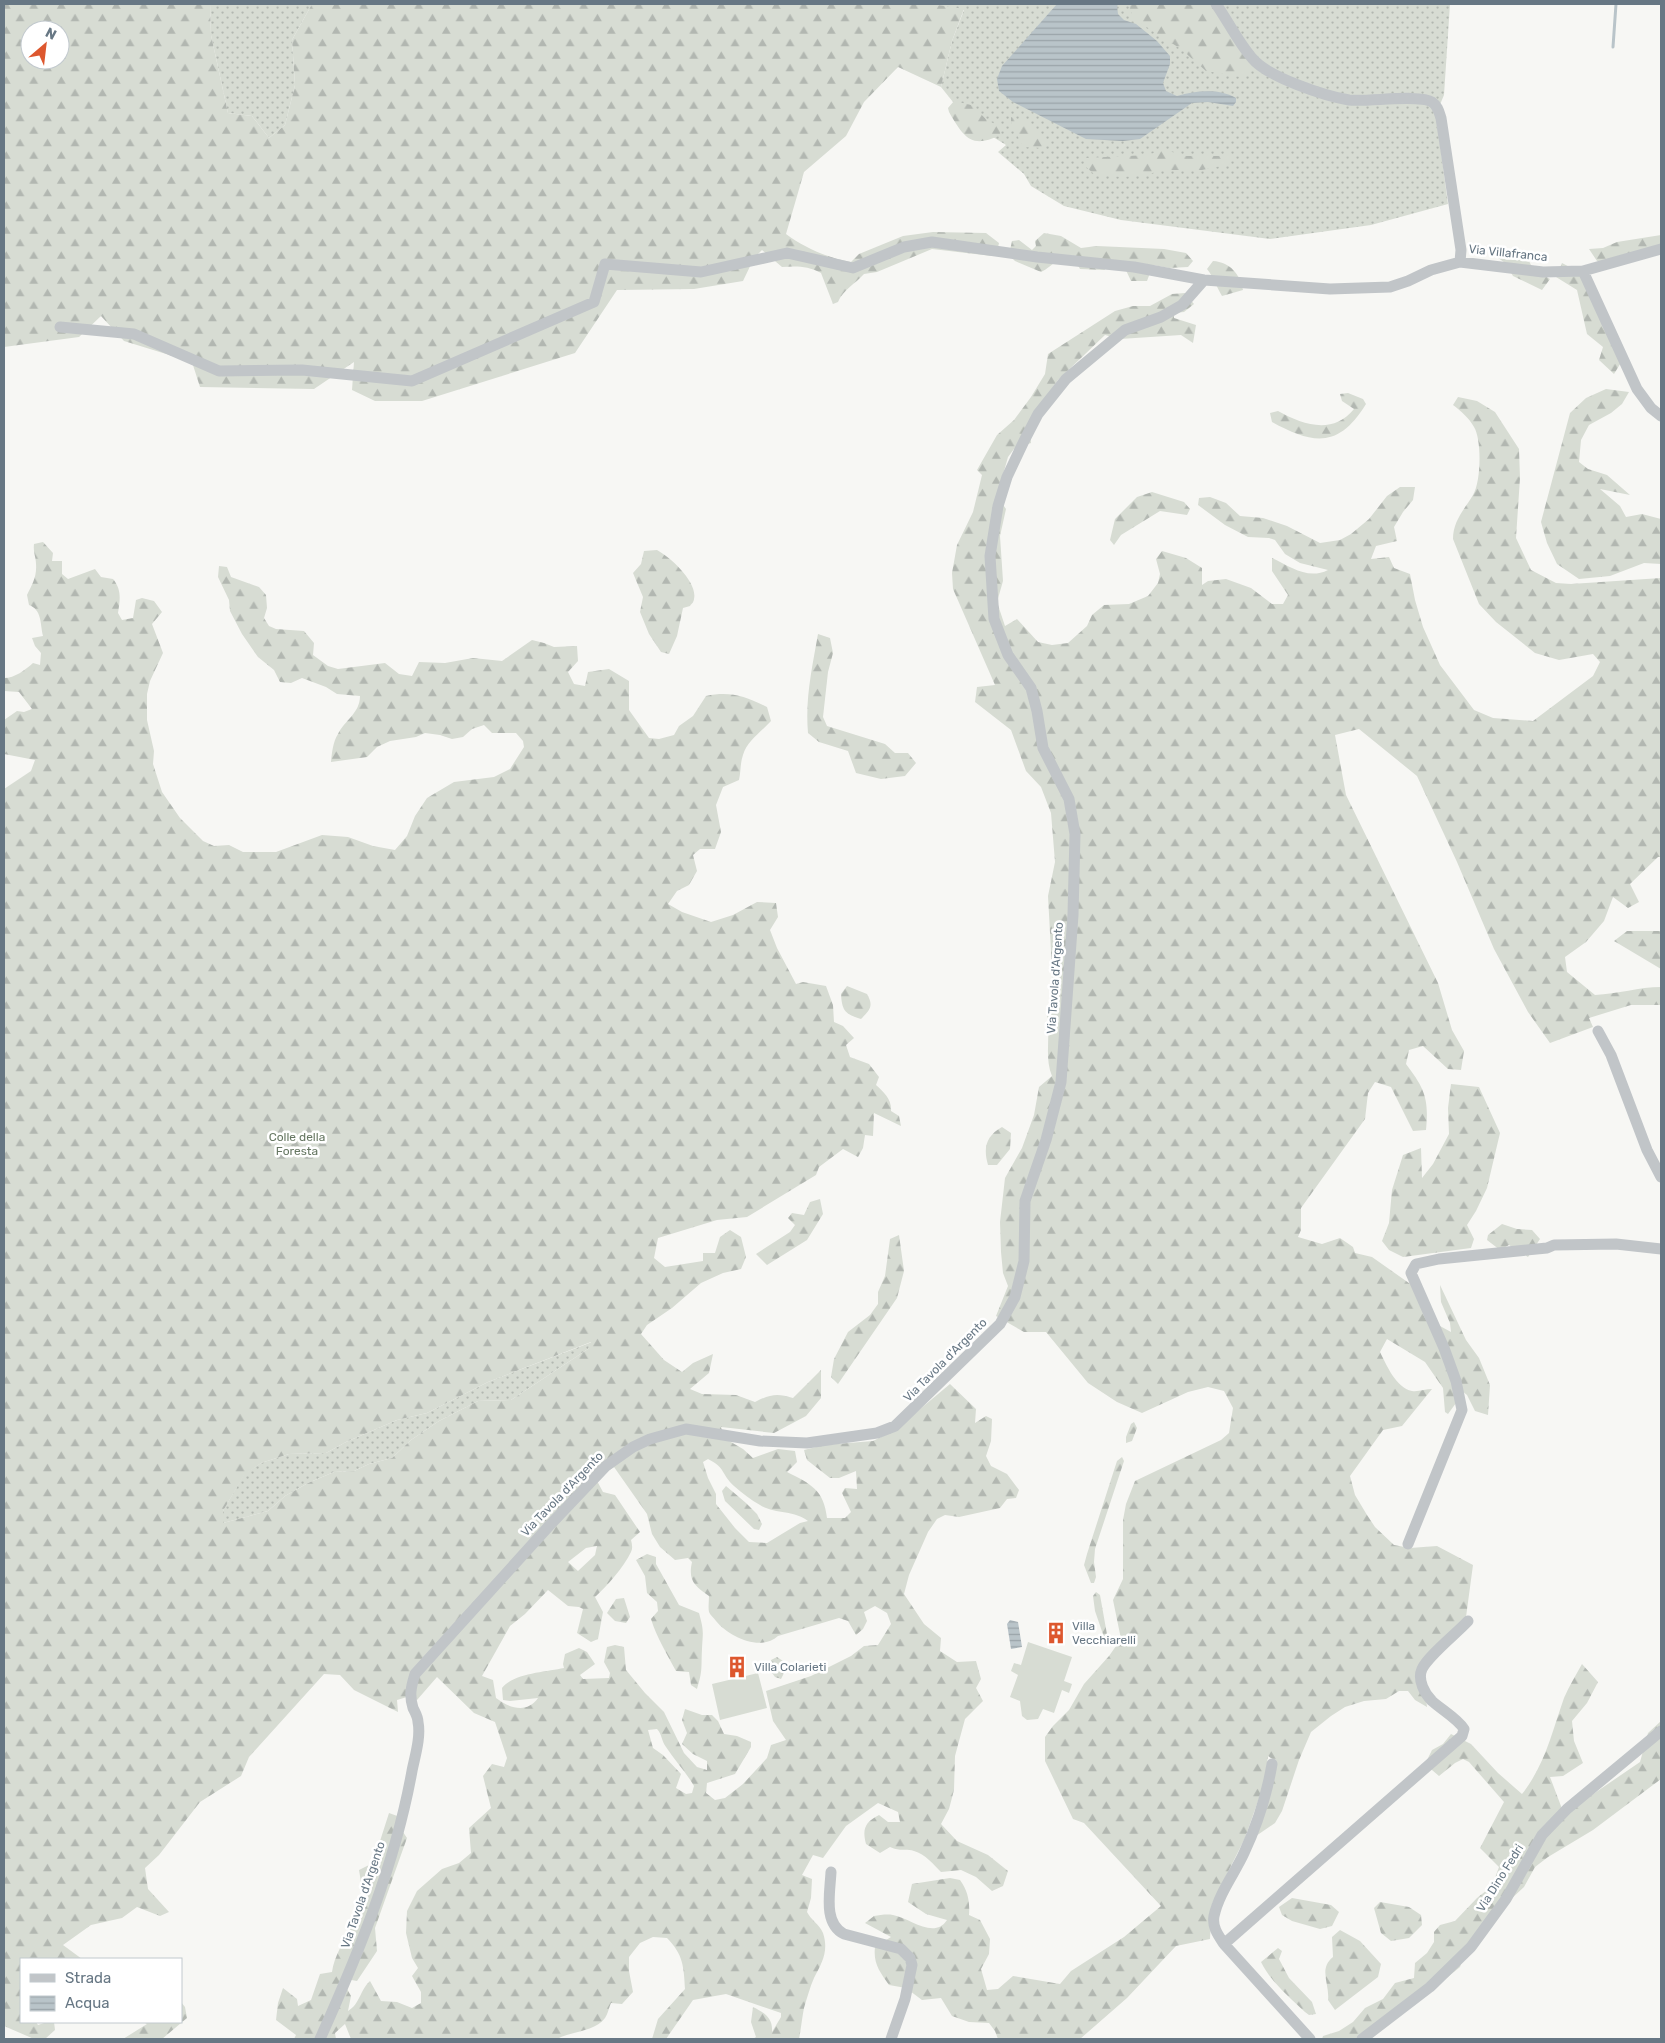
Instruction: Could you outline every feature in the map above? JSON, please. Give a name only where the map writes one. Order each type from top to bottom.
[{"type":"street","points":[[1216,4],[1252,60],[1287,80],[1324,95],[1366,101],[1422,98],[1432,102],[1437,107],[1441,118],[1460,240],[1460,262]]},
{"type":"street","name":"Via Villafranca","points":[[60,327],[134,334],[219,371],[302,370],[412,381],[594,302],[605,264],[701,272],[787,253],[853,268],[904,248],[932,242],[1037,257],[1134,267],[1204,280],[1330,289],[1390,287],[1431,270],[1460,262],[1542,272],[1584,271],[1661,249]]},
{"type":"street","points":[[1584,271],[1637,390],[1651,408],[1661,416]]},
{"type":"street","name":"Via Tavola d'Argento","points":[[320,2039],[349,1976],[385,1882],[405,1809],[418,1731],[418,1722],[410,1690],[415,1674],[549,1526],[606,1466],[633,1447],[677,1431],[686,1429],[760,1441],[807,1443],[877,1433],[896,1426],[1000,1324],[1015,1297],[1024,1261],[1025,1201],[1046,1140],[1061,1082],[1073,915],[1075,834],[1069,799],[1043,748],[1031,688],[1008,655],[994,618],[990,556],[998,506],[1007,477],[1038,414],[1066,379],[1125,330],[1161,317],[1182,305],[1204,280]]},
{"type":"street","points":[[1598,1031],[1611,1054],[1647,1150],[1661,1177]]},
{"type":"street","points":[[1408,1544],[1462,1410],[1456,1381],[1444,1348],[1411,1273],[1416,1264],[1439,1259],[1547,1248],[1554,1245],[1616,1244],[1661,1249]]},
{"type":"street","points":[[1224,1944],[1462,1736],[1464,1729],[1430,1699],[1423,1688],[1420,1677],[1422,1669],[1468,1621]]},
{"type":"street","name":"Via Dino Fedri","points":[[1362,2039],[1430,1987],[1471,1947],[1506,1898],[1542,1835],[1567,1809],[1661,1732]]},
{"type":"street","points":[[1272,1764],[1268,1785],[1254,1828],[1244,1853],[1220,1900],[1214,1916],[1214,1924],[1216,1933],[1224,1944],[1310,2039]]},
{"type":"street","points":[[831,1872],[830,1916],[832,1924],[838,1931],[900,1949],[910,1958],[912,1966],[891,2039]]},
{"type":"green space","points":[[4,4],[210,4],[211,35],[228,113],[252,116],[269,138],[285,125],[295,85],[292,40],[312,4],[931,4],[964,9],[952,41],[941,87],[898,67],[864,102],[846,136],[804,172],[786,234],[817,252],[851,262],[859,254],[903,236],[933,232],[986,233],[999,243],[997,252],[992,256],[932,249],[877,272],[864,274],[846,291],[838,302],[833,304],[821,273],[802,267],[782,267],[762,250],[754,258],[743,281],[694,289],[617,290],[575,353],[422,401],[375,401],[352,390],[354,362],[314,389],[200,387],[192,362],[124,341],[101,316],[79,337],[4,347]]},
{"type":"green space","points":[[210,4],[312,4],[292,40],[295,85],[285,125],[269,138],[252,116],[228,113],[211,35]]},
{"type":"green space","points":[[931,4],[1450,4],[1444,95],[1436,114],[1448,204],[1371,225],[1270,239],[1121,220],[1064,206],[1031,186],[1024,174],[998,152],[1006,145],[969,122],[941,87],[952,41],[964,10]]},
{"type":"green space","points":[[1128,4],[1214,4],[1248,56],[1250,69],[1241,77],[1206,71],[1181,49],[1134,19]]},
{"type":"green space","points":[[954,101],[971,105],[987,120],[1001,127],[1000,135],[982,141],[975,141],[969,138],[959,128],[949,112],[948,108]]},
{"type":"green space","points":[[1011,117],[1027,122],[1045,138],[1043,148],[1023,147],[1011,122]]},
{"type":"green space","points":[[1162,149],[1186,156],[1229,156],[1230,164],[1202,170],[1164,170],[1145,175],[1122,177],[1094,174],[1085,166],[1086,158],[1149,155]]},
{"type":"green space","points":[[1044,233],[1061,236],[1081,248],[1097,246],[1164,249],[1186,253],[1193,261],[1188,267],[1169,268],[1153,265],[1147,281],[1131,281],[1124,266],[1103,261],[1105,270],[1080,269],[1072,255],[1066,256],[1041,272],[1015,261],[1009,255],[1012,241],[1019,240],[1032,250],[1036,246],[1035,241]]},
{"type":"green space","points":[[1661,235],[1661,251],[1625,264],[1597,261],[1589,249],[1603,248],[1617,242]]},
{"type":"green space","points":[[1501,250],[1526,255],[1532,267],[1550,279],[1542,290],[1513,276],[1505,263],[1497,257]]},
{"type":"green space","points":[[1213,261],[1229,266],[1237,274],[1243,290],[1222,296],[1207,269]]},
{"type":"green space","points":[[1562,263],[1579,272],[1622,361],[1614,374],[1599,360],[1603,347],[1587,334],[1577,290],[1556,277]]},
{"type":"green space","points":[[1185,293],[1194,304],[1184,312],[1174,313],[1174,318],[1196,325],[1193,343],[1181,335],[1120,339],[1105,335],[1058,380],[1029,426],[1031,443],[1014,449],[1008,457],[997,496],[1006,509],[1000,536],[1003,581],[997,602],[1005,626],[1017,619],[1038,642],[1052,645],[1068,643],[1087,626],[1092,615],[1104,605],[1129,604],[1148,596],[1158,583],[1160,574],[1156,559],[1162,551],[1186,558],[1202,568],[1202,585],[1208,581],[1226,579],[1251,588],[1272,604],[1283,604],[1288,595],[1272,571],[1272,558],[1307,573],[1321,573],[1328,570],[1300,563],[1285,554],[1275,540],[1248,537],[1225,525],[1198,505],[1199,498],[1210,497],[1226,503],[1240,516],[1263,518],[1287,526],[1320,543],[1340,540],[1351,534],[1369,519],[1387,496],[1400,487],[1415,487],[1413,500],[1394,527],[1397,541],[1376,546],[1371,559],[1389,557],[1394,568],[1410,574],[1423,627],[1440,665],[1474,710],[1493,718],[1533,721],[1593,676],[1600,662],[1593,654],[1559,660],[1535,653],[1496,622],[1479,604],[1453,539],[1457,521],[1476,489],[1480,461],[1477,433],[1465,415],[1453,405],[1458,397],[1477,401],[1495,412],[1519,449],[1520,478],[1516,538],[1531,570],[1556,583],[1571,584],[1661,578],[1661,857],[1658,857],[1630,884],[1639,902],[1628,908],[1613,897],[1604,921],[1586,942],[1565,957],[1567,972],[1595,995],[1661,987],[1661,1005],[1631,1005],[1589,1018],[1593,1027],[1550,1043],[1528,1012],[1494,949],[1457,862],[1417,776],[1359,729],[1335,735],[1346,795],[1438,983],[1452,1030],[1464,1051],[1461,1070],[1448,1069],[1423,1046],[1409,1050],[1406,1064],[1418,1080],[1424,1095],[1427,1110],[1426,1130],[1413,1131],[1391,1087],[1375,1082],[1368,1093],[1365,1119],[1301,1208],[1301,1230],[1298,1237],[1322,1244],[1340,1238],[1353,1247],[1355,1253],[1372,1257],[1416,1288],[1440,1326],[1451,1332],[1450,1323],[1441,1302],[1440,1285],[1466,1340],[1479,1358],[1490,1385],[1488,1415],[1475,1411],[1467,1395],[1457,1387],[1456,1403],[1448,1414],[1445,1412],[1443,1388],[1425,1362],[1387,1339],[1380,1352],[1396,1381],[1412,1391],[1432,1389],[1402,1426],[1383,1430],[1350,1476],[1355,1495],[1367,1515],[1375,1527],[1394,1545],[1410,1548],[1437,1546],[1473,1565],[1466,1617],[1422,1664],[1427,1707],[1415,1700],[1408,1691],[1399,1691],[1386,1699],[1364,1701],[1345,1707],[1331,1716],[1311,1732],[1299,1760],[1282,1811],[1275,1823],[1256,1836],[1274,1760],[1268,1756],[1264,1784],[1245,1838],[1212,1904],[1210,1939],[1176,1946],[1127,1998],[1080,2039],[998,2039],[989,2023],[969,2022],[952,2016],[941,1998],[922,2000],[906,1988],[889,1985],[878,1968],[875,1958],[875,1947],[891,1937],[865,1923],[874,1916],[893,1915],[929,1928],[942,1926],[947,1920],[926,1914],[908,1902],[912,1884],[950,1878],[960,1880],[968,1897],[969,1915],[980,1920],[990,1939],[989,1954],[981,1969],[987,1990],[998,1989],[1013,1976],[1060,1984],[1071,1971],[1124,1937],[1161,1906],[1084,1823],[1073,1819],[1045,1761],[1045,1737],[1069,1710],[1084,1684],[1109,1656],[1121,1639],[1113,1600],[1123,1579],[1123,1520],[1126,1504],[1135,1481],[1221,1440],[1229,1433],[1233,1408],[1224,1391],[1208,1387],[1188,1392],[1142,1413],[1117,1402],[1088,1383],[1046,1332],[1024,1332],[996,1316],[1008,1286],[1003,1273],[1000,1222],[1005,1178],[1022,1148],[1034,1115],[1039,1087],[1052,1076],[1048,1061],[1047,1016],[1054,1006],[1048,896],[1055,862],[1051,813],[1041,787],[1026,771],[1011,730],[975,702],[977,687],[995,685],[953,589],[952,573],[957,545],[973,512],[982,475],[977,470],[997,435],[1014,420],[1031,397],[1045,374],[1048,354],[1115,311],[1133,306],[1150,306],[1172,294]]},
{"type":"green space","points":[[1606,389],[1629,392],[1622,404],[1611,413],[1589,425],[1581,440],[1579,462],[1588,469],[1607,475],[1630,495],[1600,489],[1620,506],[1626,517],[1642,514],[1661,519],[1661,564],[1644,563],[1610,576],[1579,579],[1557,564],[1547,543],[1541,522],[1570,413],[1586,398]]},
{"type":"green space","points":[[1348,393],[1363,399],[1366,404],[1346,429],[1335,435],[1325,438],[1313,438],[1287,430],[1272,422],[1270,413],[1278,411],[1307,423],[1327,425],[1337,422],[1354,409],[1342,401],[1340,394]]},
{"type":"green space","points":[[1152,492],[1184,502],[1190,509],[1187,515],[1160,511],[1121,535],[1114,545],[1110,540],[1115,519],[1137,497]]},
{"type":"green space","name":"Colle della Foresta","points":[[43,542],[53,553],[52,561],[62,561],[62,574],[68,579],[95,569],[101,577],[113,579],[119,591],[118,613],[122,620],[133,618],[136,600],[142,598],[154,601],[162,612],[152,624],[163,653],[150,681],[147,694],[147,720],[154,751],[153,764],[162,792],[180,818],[203,841],[214,846],[229,845],[243,852],[276,852],[322,835],[348,837],[373,846],[395,850],[407,836],[415,816],[427,798],[454,782],[494,777],[510,769],[524,747],[523,741],[516,733],[492,733],[484,725],[472,729],[463,737],[452,739],[425,733],[416,737],[390,741],[377,747],[367,757],[331,762],[336,737],[358,707],[360,696],[337,694],[326,687],[302,678],[291,683],[280,682],[274,670],[258,657],[242,634],[230,611],[229,600],[218,577],[219,566],[227,567],[231,577],[259,587],[266,595],[267,608],[264,618],[269,626],[276,629],[304,631],[314,643],[313,655],[328,666],[338,669],[385,663],[399,674],[412,676],[419,662],[445,663],[473,658],[502,661],[532,640],[554,647],[577,646],[578,661],[568,672],[574,684],[585,686],[588,672],[609,669],[629,681],[629,710],[649,738],[659,739],[674,735],[679,726],[693,716],[706,696],[730,694],[752,700],[767,707],[771,721],[748,745],[742,758],[739,780],[723,787],[716,805],[721,832],[715,849],[700,849],[693,855],[697,871],[689,885],[677,891],[668,904],[682,912],[711,922],[733,915],[757,902],[776,903],[778,917],[770,930],[777,948],[796,984],[803,982],[826,986],[833,1005],[834,1022],[843,1026],[854,1038],[846,1045],[850,1057],[869,1064],[879,1077],[876,1085],[885,1093],[889,1100],[891,1111],[899,1116],[901,1126],[874,1113],[873,1136],[865,1135],[863,1148],[858,1157],[843,1149],[819,1167],[816,1175],[747,1217],[717,1220],[658,1238],[654,1258],[665,1267],[703,1261],[703,1253],[715,1253],[720,1237],[730,1230],[741,1237],[746,1257],[741,1269],[723,1273],[701,1283],[672,1308],[647,1325],[641,1334],[664,1360],[682,1372],[693,1363],[713,1354],[709,1373],[690,1389],[702,1394],[736,1395],[755,1402],[774,1395],[793,1398],[821,1370],[821,1398],[806,1416],[774,1433],[721,1427],[724,1438],[743,1449],[753,1458],[778,1449],[795,1451],[797,1462],[787,1472],[815,1489],[823,1501],[827,1518],[845,1518],[851,1512],[842,1493],[845,1488],[857,1489],[856,1471],[839,1478],[830,1478],[807,1460],[804,1450],[824,1445],[873,1441],[895,1430],[950,1384],[976,1409],[975,1423],[986,1416],[992,1419],[991,1441],[986,1456],[991,1466],[1007,1474],[1019,1490],[1016,1498],[1007,1499],[1000,1508],[959,1517],[945,1515],[937,1519],[928,1532],[909,1575],[904,1594],[924,1624],[941,1638],[940,1651],[957,1662],[976,1661],[981,1679],[976,1688],[983,1701],[965,1719],[955,1756],[954,1790],[949,1809],[941,1824],[957,1841],[988,1855],[1008,1871],[1003,1886],[992,1891],[976,1877],[961,1870],[941,1872],[918,1852],[890,1847],[880,1853],[866,1844],[864,1834],[866,1826],[874,1818],[879,1815],[888,1822],[900,1822],[898,1812],[878,1803],[846,1826],[823,1858],[813,1855],[802,1875],[812,1879],[811,1898],[807,1912],[823,1933],[825,1951],[804,2008],[799,2039],[753,2039],[756,2037],[751,2022],[753,2007],[761,2011],[770,2020],[772,2032],[781,2017],[781,2013],[726,1994],[693,2000],[666,2039],[652,2039],[658,2019],[685,1989],[682,1961],[676,1950],[667,1938],[653,1937],[640,1943],[629,1957],[629,1971],[633,1992],[622,2004],[611,2003],[607,2015],[601,2023],[589,2029],[557,2039],[351,2039],[345,2024],[335,2033],[336,2039],[294,2039],[296,2035],[276,2020],[278,2003],[283,1988],[297,1999],[298,2006],[311,2000],[320,1974],[332,1972],[356,1906],[363,1894],[359,1870],[373,1863],[389,1813],[400,1817],[401,1829],[407,1838],[375,1928],[377,1951],[357,1981],[346,1979],[346,1987],[351,1996],[348,2011],[355,2005],[370,1981],[381,2001],[397,2002],[412,2008],[421,2003],[421,1992],[412,1976],[418,1968],[412,1958],[406,1933],[407,1911],[417,1891],[442,1869],[459,1863],[471,1853],[469,1828],[491,1808],[483,1776],[492,1764],[504,1767],[507,1758],[495,1722],[474,1713],[437,1677],[417,1700],[407,1697],[397,1700],[398,1712],[354,1690],[340,1675],[324,1674],[249,1757],[241,1776],[200,1802],[159,1855],[145,1868],[148,1889],[169,1912],[160,1916],[137,1907],[122,1918],[91,1925],[63,1945],[81,1958],[20,1958],[20,2023],[37,2023],[38,2025],[54,2023],[55,2030],[45,2039],[34,2039],[4,2026],[4,789],[31,771],[35,760],[4,754],[4,720],[17,711],[24,712],[32,709],[19,692],[4,691],[4,678],[16,675],[33,663],[40,665],[41,653],[35,646],[32,638],[43,636],[41,622],[36,610],[29,605],[27,595],[36,573],[34,544]],"holes":[[[591,1342],[588,1349],[511,1400],[478,1401],[439,1421],[411,1440],[392,1458],[369,1464],[354,1471],[334,1472],[308,1483],[285,1496],[268,1511],[223,1523],[223,1511],[244,1475],[261,1463],[289,1454],[326,1453],[346,1442],[397,1420],[427,1413],[488,1382]],[[708,1459],[721,1468],[734,1486],[760,1505],[772,1510],[797,1515],[808,1521],[800,1523],[767,1543],[749,1542],[716,1504],[716,1494],[703,1462]],[[614,1467],[647,1514],[652,1534],[660,1547],[675,1560],[688,1558],[692,1562],[691,1574],[693,1582],[709,1596],[710,1613],[722,1627],[737,1637],[754,1643],[763,1643],[771,1641],[778,1636],[839,1618],[848,1621],[856,1635],[863,1629],[867,1621],[864,1612],[875,1606],[887,1613],[891,1624],[878,1645],[864,1646],[851,1656],[811,1676],[766,1691],[773,1721],[786,1740],[771,1745],[767,1758],[743,1784],[725,1798],[715,1800],[706,1793],[707,1783],[735,1774],[751,1747],[751,1742],[737,1736],[724,1734],[718,1721],[712,1715],[702,1715],[685,1709],[682,1720],[687,1733],[682,1744],[693,1754],[707,1761],[707,1770],[697,1767],[684,1753],[664,1712],[626,1670],[624,1647],[615,1645],[607,1647],[604,1662],[610,1673],[609,1678],[583,1679],[580,1675],[595,1664],[587,1652],[579,1648],[565,1654],[564,1668],[522,1676],[507,1683],[502,1688],[503,1700],[538,1698],[534,1703],[523,1708],[512,1707],[496,1698],[493,1680],[482,1676],[510,1626],[525,1614],[548,1590],[568,1606],[583,1609],[577,1633],[591,1642],[598,1639],[603,1612],[595,1597],[624,1564],[632,1550],[631,1540],[640,1532],[615,1495],[603,1492],[596,1479]],[[597,1546],[595,1555],[578,1571],[568,1562],[586,1548]],[[657,1729],[660,1733],[666,1747],[694,1786],[692,1793],[686,1794],[676,1788],[681,1774],[663,1755],[653,1748],[648,1730]]]},
{"type":"green space","points":[[657,550],[669,558],[682,571],[692,585],[694,592],[693,602],[690,606],[683,608],[677,636],[669,654],[661,652],[649,634],[640,612],[643,597],[633,573],[641,564],[644,551]]},
{"type":"green space","points":[[818,634],[830,638],[833,653],[828,672],[823,717],[827,726],[885,744],[895,753],[908,753],[916,763],[905,776],[881,779],[856,773],[848,751],[819,742],[808,733],[808,696]]},
{"type":"green space","points":[[1627,931],[1661,931],[1661,969],[1614,941]]},
{"type":"green space","points":[[847,986],[867,994],[869,998],[870,1008],[861,1019],[845,1011],[842,1004],[841,994]]},
{"type":"green space","points":[[1451,1084],[1479,1087],[1500,1133],[1487,1188],[1467,1225],[1474,1239],[1471,1248],[1403,1257],[1389,1250],[1382,1241],[1389,1223],[1392,1190],[1403,1155],[1421,1148],[1422,1178],[1433,1164],[1449,1134],[1448,1108]]},
{"type":"green space","points":[[1002,1127],[1011,1133],[1010,1149],[997,1165],[988,1165],[987,1143],[992,1134]]},
{"type":"green space","points":[[820,1199],[823,1214],[807,1240],[767,1265],[756,1254],[790,1232],[795,1225],[788,1218],[792,1213],[804,1215],[810,1202]]},
{"type":"green space","points":[[1502,1224],[1517,1229],[1532,1230],[1540,1239],[1528,1257],[1509,1245],[1500,1250],[1487,1240],[1488,1235]]},
{"type":"green space","points":[[899,1235],[904,1271],[897,1298],[838,1384],[831,1377],[834,1359],[848,1332],[870,1315],[878,1304],[878,1292],[885,1276],[890,1239]]},
{"type":"green space","points":[[592,1342],[588,1349],[511,1400],[478,1401],[439,1421],[411,1440],[392,1458],[369,1464],[354,1471],[334,1472],[308,1483],[285,1496],[268,1511],[223,1523],[223,1511],[244,1474],[261,1463],[289,1454],[326,1453],[346,1442],[397,1420],[427,1413],[488,1382]]},
{"type":"green space","points":[[1134,1422],[1137,1428],[1132,1441],[1126,1443],[1126,1437],[1131,1424]]},
{"type":"green space","points":[[1122,1457],[1124,1461],[1095,1549],[1096,1577],[1094,1583],[1091,1583],[1084,1565],[1117,1461]]},
{"type":"green space","points":[[726,1486],[757,1514],[762,1524],[759,1530],[754,1529],[725,1501],[722,1491]]},
{"type":"green space","points":[[647,1554],[656,1557],[656,1564],[679,1605],[699,1613],[703,1634],[701,1673],[697,1689],[691,1685],[689,1672],[676,1671],[653,1626],[651,1619],[658,1611],[657,1602],[647,1593],[645,1576],[636,1560]]},
{"type":"green space","points":[[1096,1592],[1100,1595],[1108,1640],[1106,1643],[1095,1611],[1093,1596]]},
{"type":"green space","points":[[624,1598],[630,1617],[626,1623],[615,1621],[607,1613],[616,1599]]},
{"type":"green space","points":[[1028,1642],[1072,1657],[1064,1681],[1072,1684],[1069,1693],[1062,1690],[1054,1713],[1043,1709],[1038,1719],[1027,1720],[1022,1716],[1020,1701],[1010,1697],[1018,1675],[1011,1671],[1014,1663],[1021,1665]]},
{"type":"green space","points":[[777,1657],[783,1661],[786,1669],[781,1679],[775,1677],[770,1670],[771,1660]]},
{"type":"green space","points":[[1582,1664],[1598,1682],[1587,1703],[1572,1721],[1574,1741],[1583,1763],[1563,1776],[1550,1777],[1564,1814],[1640,1762],[1648,1733],[1661,1721],[1661,1779],[1593,1830],[1535,1867],[1524,1887],[1469,1942],[1460,1967],[1449,1976],[1366,2039],[1322,2039],[1323,2036],[1339,2031],[1353,2022],[1365,2008],[1383,1999],[1395,1983],[1414,1978],[1415,1963],[1427,1953],[1434,1942],[1434,1932],[1440,1925],[1455,1921],[1477,1898],[1492,1886],[1499,1867],[1480,1848],[1504,1802],[1469,1762],[1463,1759],[1439,1776],[1425,1764],[1432,1750],[1443,1744],[1451,1734],[1471,1744],[1498,1773],[1522,1794],[1537,1772],[1552,1736],[1564,1698]]},
{"type":"green space","points":[[758,1673],[767,1708],[720,1720],[712,1684]]},
{"type":"green space","points":[[1292,1898],[1331,1905],[1339,1912],[1332,1926],[1320,1929],[1292,1921],[1282,1915],[1279,1907]]},
{"type":"green space","points":[[1380,1902],[1409,1907],[1421,1915],[1422,1925],[1409,1938],[1391,1941],[1381,1933],[1374,1908]]},
{"type":"green space","points":[[1340,1930],[1360,1941],[1381,1964],[1378,1977],[1335,2010],[1328,2000],[1325,1972],[1333,1957],[1332,1937]]},
{"type":"green space","points":[[1278,1948],[1282,1951],[1279,1959],[1289,1978],[1312,2002],[1316,2014],[1309,2015],[1305,2012],[1281,1989],[1265,1969],[1261,1962]]},
{"type":"green space","points":[[182,2003],[185,2007],[187,2018],[182,2022]]},
{"type":"green space","points":[[145,2023],[181,2023],[162,2039],[123,2039],[147,2024]]},
{"type":"water","points":[[1057,4],[1119,4],[1117,6],[1118,14],[1124,20],[1136,24],[1157,41],[1170,56],[1170,64],[1163,83],[1166,91],[1177,96],[1199,92],[1222,93],[1236,98],[1236,102],[1233,106],[1208,102],[1192,103],[1140,139],[1123,141],[1086,139],[1013,102],[999,91],[997,79],[1002,66]]},
{"type":"water","points":[[1010,1620],[1018,1622],[1022,1647],[1011,1649],[1007,1624]]},
{"type":"waterway","points":[[1613,47],[1616,4]]},
{"type":"place","name":"Villa Vecchiarelli","points":[[1056,1633]]},
{"type":"place","name":"Villa Colarieti","points":[[737,1667]]}]
